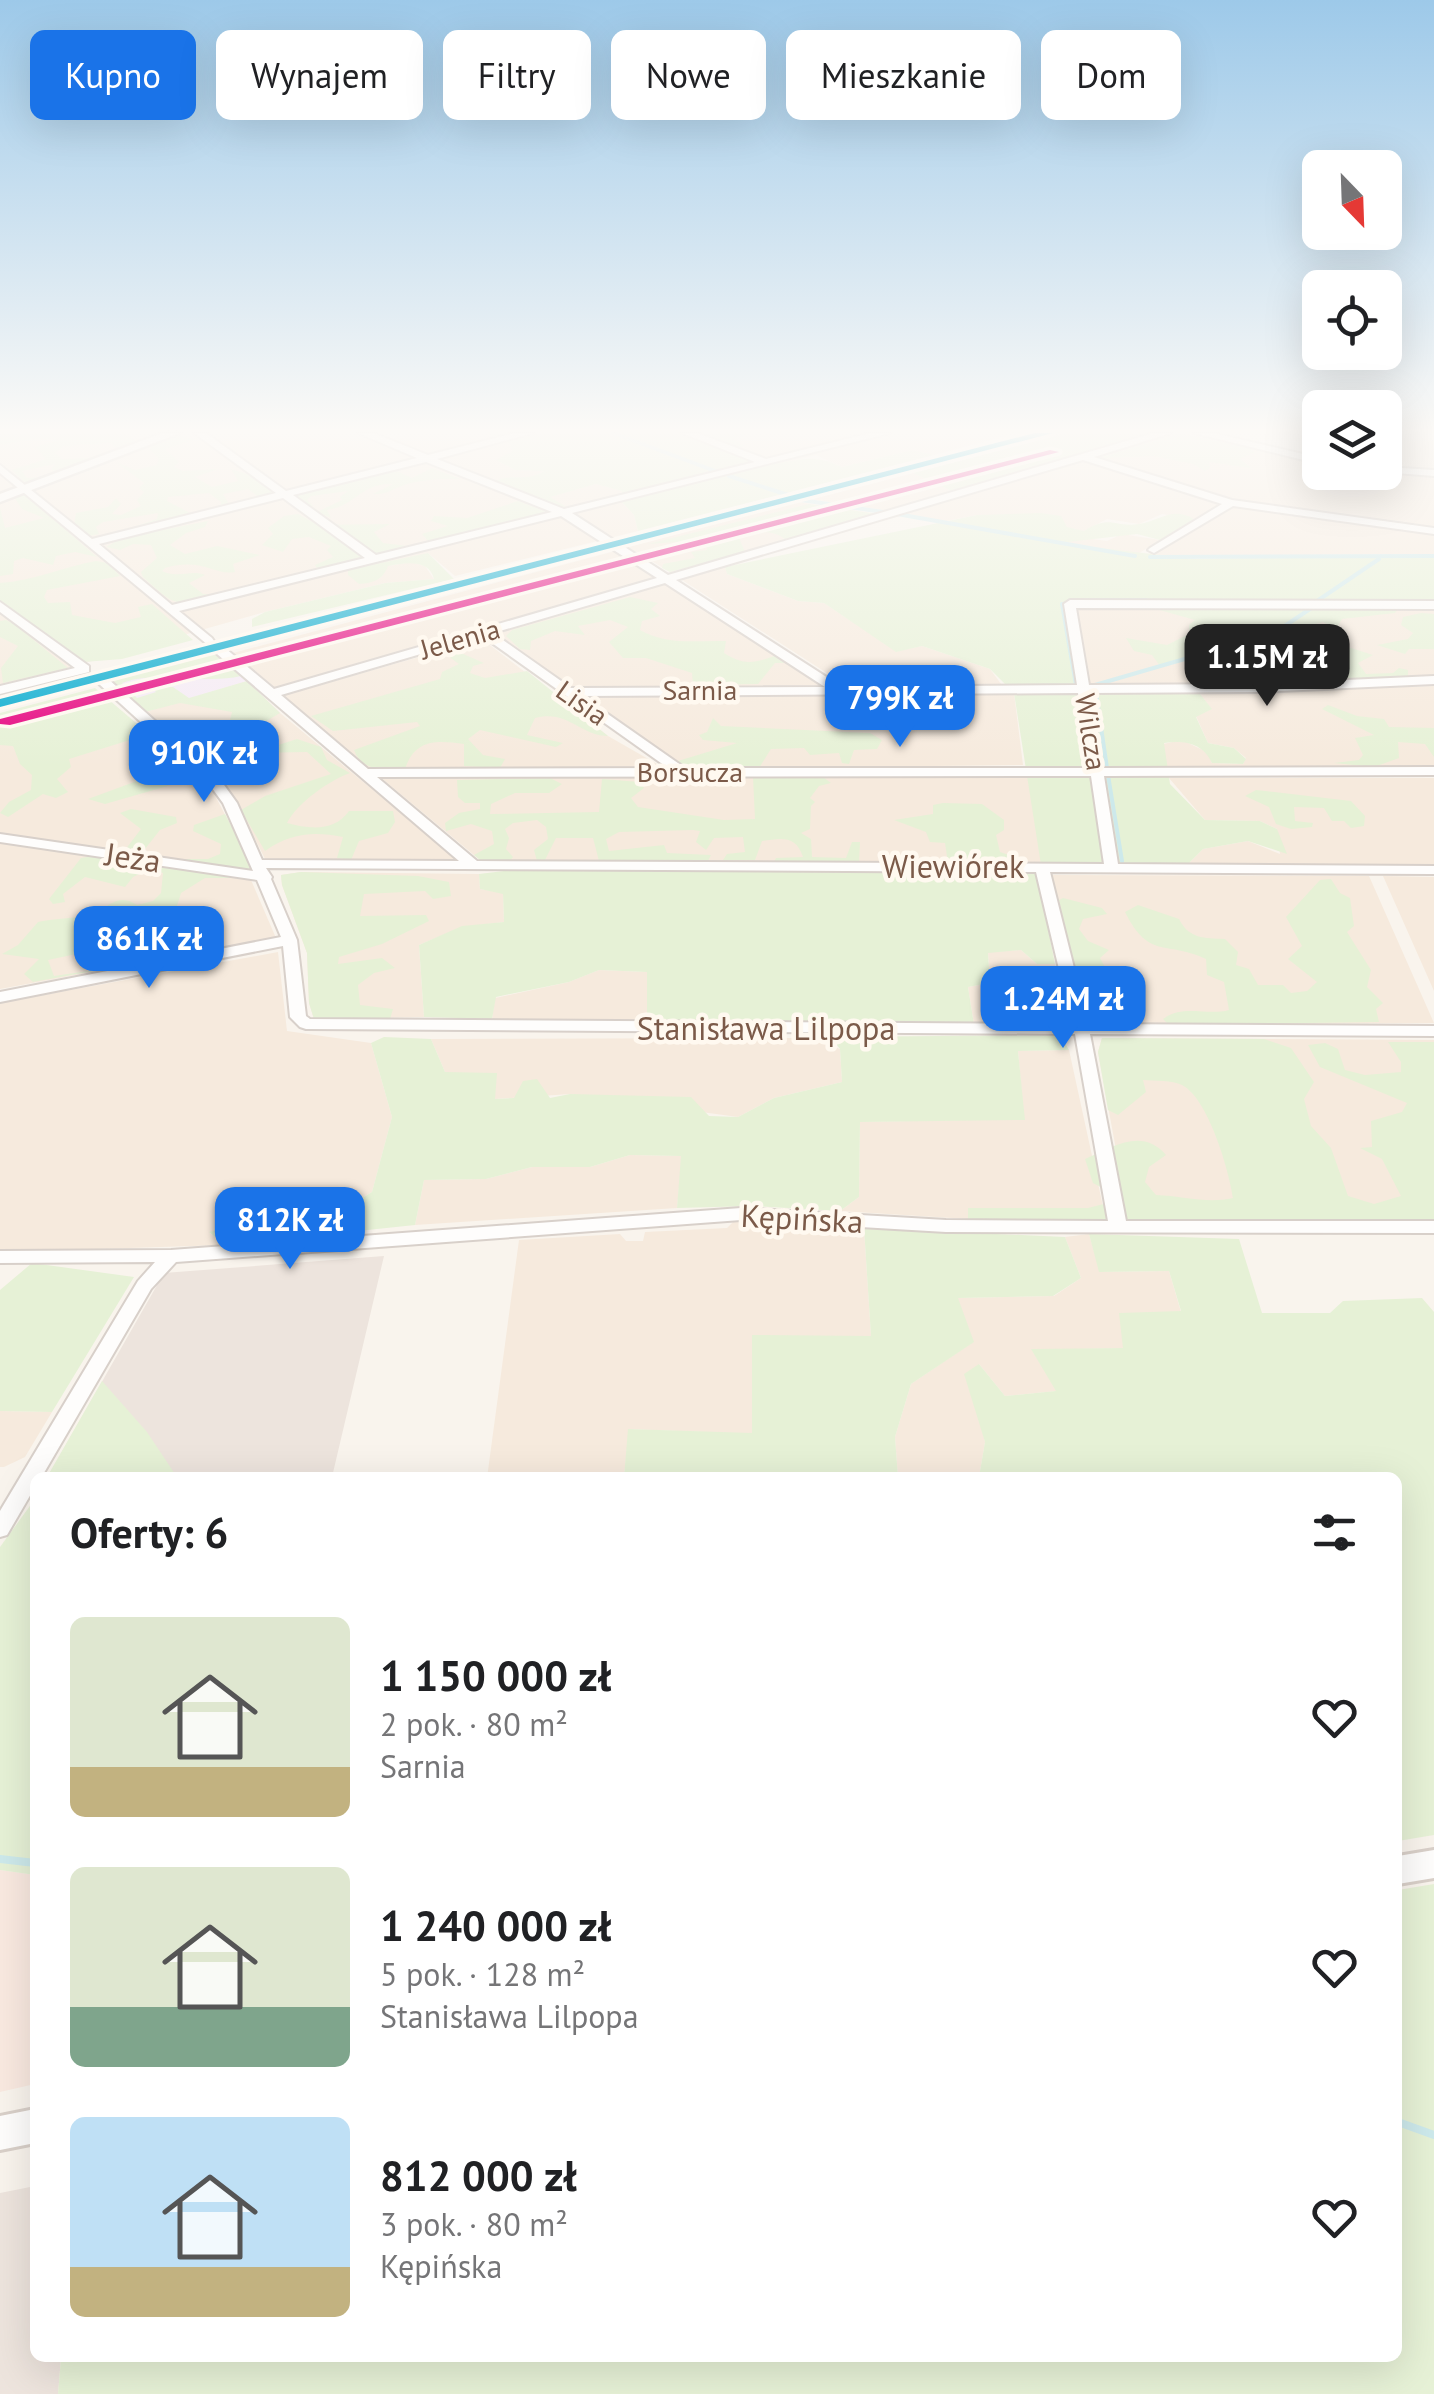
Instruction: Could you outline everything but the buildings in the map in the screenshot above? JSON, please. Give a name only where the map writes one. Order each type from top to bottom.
[{"type":"main road","points":[[1402,1869],[1434,1864]]},
{"type":"main road","points":[[0,2133],[30,2127]]},
{"type":"street","points":[[92,545],[208,641]]},
{"type":"street","points":[[355,545],[376,560]]},
{"type":"street","points":[[171,609],[437,545]]},
{"type":"street","points":[[619,545],[839,690]]},
{"type":"street","name":"Jelenia","points":[[272,694],[783,545]]},
{"type":"street","points":[[1154,550],[1163,545]]},
{"type":"street","name":"Wilcza","points":[[1112,868],[1070,604],[1434,605]]},
{"type":"street","points":[[0,606],[85,668],[0,690]]},
{"type":"street","name":"Lisia","points":[[484,632],[681,772]]},
{"type":"street","points":[[220,651],[473,865]]},
{"type":"street","name":"Sarnia","points":[[566,692],[1084,688],[1434,680]]},
{"type":"street","points":[[0,996],[290,940],[230,803],[214,781],[103,682]]},
{"type":"street","name":"Borsucza","points":[[366,773],[1434,771]]},
{"type":"street","name":"Jeża","points":[[0,838],[262,871]]},
{"type":"street","name":"Wiewiórek","points":[[262,871],[473,865],[1434,870]]},
{"type":"street","points":[[1042,867],[1082,1031],[1118,1228]]},
{"type":"street","name":"Stanisława Lilpopa","points":[[290,940],[298,1017],[306,1024],[1434,1031]]},
{"type":"street","name":"Kępińska","points":[[0,1257],[172,1256],[741,1214],[946,1226],[1434,1227]]},
{"type":"street","points":[[34,1472],[144,1285],[172,1256]]},
{"type":"street","points":[[0,1529],[30,1478]]},
{"type":"shaded area","points":[[0,545],[582,545],[455,576],[428,553],[388,566],[411,562],[425,566],[434,579],[385,583],[265,612],[0,687]]},
{"type":"shaded area","points":[[637,545],[767,545],[670,572],[628,547]]},
{"type":"shaded area","points":[[1067,545],[1152,545],[1136,555]]},
{"type":"shaded area","points":[[1165,545],[1434,545],[1434,554],[1146,556]]},
{"type":"shaded area","points":[[619,550],[661,578],[277,689],[233,653]]},
{"type":"shaded area","points":[[725,567],[727,574],[798,601],[824,603],[896,651],[922,646],[990,669],[1001,684],[847,686],[679,578]]},
{"type":"shaded area","points":[[666,581],[824,686],[572,688],[495,632]]},
{"type":"shaded area","points":[[1075,606],[1434,609],[1434,679],[1089,686]]},
{"type":"shaded area","points":[[482,639],[608,736],[664,768],[368,767],[282,696]]},
{"type":"shaded area","points":[[215,653],[247,681],[145,712],[111,680]]},
{"type":"shaded area","points":[[247,681],[461,863],[266,861],[236,801],[145,712]]},
{"type":"shaded area","points":[[1434,686],[1434,768],[1167,768],[1163,744],[1182,740],[1207,752],[1212,763],[1243,764],[1246,758],[1234,748],[1208,743],[1196,716],[1211,709],[1200,694]]},
{"type":"shaded area","points":[[95,689],[210,786],[254,870],[0,834],[0,715]]},
{"type":"shaded area","points":[[1014,693],[1023,765],[759,768],[677,765],[580,695]]},
{"type":"shaded area","points":[[380,777],[1091,777],[1104,866],[480,860]]},
{"type":"shaded area","points":[[1169,778],[1434,778],[1434,866],[1186,866],[1203,849],[1248,841],[1280,854],[1277,829],[1260,821],[1205,820]]},
{"type":"shaded area","points":[[0,842],[251,880],[276,938],[0,989]]},
{"type":"shaded area","points":[[479,874],[480,889],[503,893],[504,922],[462,927],[419,945],[424,1017],[314,1019],[309,1003],[307,953],[281,875]]},
{"type":"shaded area","points":[[1051,875],[1369,876],[1434,1023],[1091,1025]]},
{"type":"shaded area","points":[[1383,876],[1434,877],[1434,991]]},
{"type":"shaded area","points":[[1021,950],[1037,964],[1055,964],[1071,1026],[974,1025],[968,987],[990,983],[988,952]]},
{"type":"shaded area","points":[[278,952],[287,1031],[371,1043],[392,1117],[372,1192],[347,1207],[309,1216],[279,1212],[210,1233],[225,1245],[0,1252],[0,1003]]},
{"type":"shaded area","points":[[599,970],[647,972],[647,1020],[492,1019],[495,998],[569,982]]},
{"type":"shaded area","points":[[807,1038],[840,1049],[842,1082],[774,1098],[738,1117],[570,1094],[495,1099],[445,1072],[431,1039]]},
{"type":"shaded area","points":[[1102,1038],[1434,1040],[1434,1221],[1129,1220],[1098,1052]]},
{"type":"shaded area","points":[[1069,1050],[1106,1220],[968,1219],[840,1211],[859,1197],[860,1122],[1024,1119],[1018,1051]]},
{"type":"shaded area","points":[[630,1155],[682,1156],[677,1208],[415,1225],[424,1180],[486,1179],[532,1167],[590,1167]]},
{"type":"shaded area","points":[[753,1220],[755,1230],[762,1230],[764,1221],[864,1228],[871,1336],[752,1434],[629,1429],[625,1472],[488,1472],[519,1240],[620,1234],[626,1241],[643,1241],[645,1232],[727,1228],[734,1221]]},
{"type":"shaded area","points":[[1089,1234],[1100,1272],[1169,1271],[1181,1312],[1124,1348],[1032,1350],[1057,1391],[1005,1396],[979,1364],[977,1407],[985,1442],[980,1472],[898,1472],[895,1437],[911,1384],[973,1342],[957,1298],[1054,1296],[1081,1278],[1065,1237]]},
{"type":"shaded area","points":[[384,1256],[333,1472],[50,1472],[164,1273]]},
{"type":"shaded area","points":[[0,1411],[52,1412],[25,1457],[4,1467],[0,1467]]},
{"type":"shaded area","points":[[0,1870],[30,1874],[30,2085],[0,2092]]},
{"type":"shaded area","points":[[30,2187],[30,2362],[61,2362],[58,2394],[0,2394],[0,2193]]},
{"type":"green space","points":[[0,545],[83,545],[97,557],[75,552],[56,556],[53,565],[23,558],[14,561],[13,574],[0,576]]},
{"type":"green space","points":[[110,545],[131,545],[120,550],[106,547]]},
{"type":"green space","points":[[146,545],[170,545],[185,554],[217,546],[260,555],[233,564],[235,572],[228,573],[198,565],[165,568],[162,571],[173,574],[205,575],[189,583],[203,594],[215,595],[182,602],[169,599],[143,577],[141,572],[157,558],[151,545]]},
{"type":"green space","points":[[262,545],[288,545],[283,552]]},
{"type":"green space","points":[[328,545],[415,547],[319,571],[315,565],[333,557],[327,550],[331,546]]},
{"type":"green space","points":[[706,545],[742,545],[745,552],[670,572],[662,568],[663,564],[695,558],[691,552],[707,550]]},
{"type":"green space","points":[[833,545],[1074,545],[1194,559],[1434,554],[1434,603],[1072,603],[1082,690],[1200,694],[1212,709],[1196,717],[1208,743],[1234,748],[1246,759],[1243,764],[1212,763],[1204,751],[1192,744],[1164,743],[1170,784],[1205,820],[1260,821],[1277,829],[1287,854],[1248,841],[1203,849],[1186,866],[1041,865],[1014,693],[990,669],[922,646],[896,652],[824,603],[798,601],[727,574],[725,567]]},
{"type":"green space","points":[[428,553],[454,579],[252,627],[252,619],[265,612],[385,583],[434,579],[427,568],[415,564],[388,566],[380,578],[369,583],[359,584],[348,575],[348,570]]},
{"type":"green space","points":[[96,561],[108,563],[120,576],[47,590],[44,597],[48,603],[70,602],[72,615],[115,623],[141,617],[138,607],[152,604],[193,640],[122,659],[84,662],[0,603],[0,583]]},
{"type":"green space","points":[[630,597],[658,603],[651,609],[660,616],[642,621],[640,630],[651,635],[682,641],[726,641],[724,653],[738,660],[756,661],[777,655],[792,663],[775,663],[758,684],[693,685],[692,673],[646,658],[623,658],[609,642],[628,627],[610,620],[578,626],[585,635],[555,631],[531,641],[530,650],[520,649],[506,636],[512,630]]},
{"type":"green space","points":[[1156,609],[1398,609],[1395,613],[1342,619],[1336,629],[1323,622],[1313,625],[1315,635],[1286,648],[1253,651],[1244,661],[1223,654],[1160,666],[1152,655],[1134,651],[1126,638],[1167,645],[1189,634],[1189,625],[1195,620]]},
{"type":"green space","points":[[1434,614],[1434,649],[1409,649],[1405,654],[1377,645],[1408,639],[1413,633],[1401,625],[1403,617]]},
{"type":"green space","points":[[6,620],[68,668],[3,683],[1,668],[18,646],[0,637],[0,621]]},
{"type":"green space","points":[[473,642],[474,646],[461,653],[484,663],[473,666],[470,673],[485,678],[527,671],[608,736],[546,716],[535,718],[527,735],[563,743],[556,747],[480,730],[468,739],[483,755],[505,759],[500,768],[464,766],[464,744],[444,742],[421,747],[405,769],[382,769],[368,766],[354,750],[420,726],[417,722],[333,731],[311,716],[440,679],[442,672],[459,664],[441,651]]},
{"type":"green space","points":[[1348,647],[1373,655],[1358,663],[1366,674],[1393,673],[1399,668],[1408,670],[1408,675],[1404,680],[1301,683],[1295,678],[1294,663],[1299,658],[1335,655]]},
{"type":"green space","points":[[215,653],[241,676],[152,677],[122,683],[137,698],[156,692],[147,683],[173,687],[189,698],[247,681],[280,713],[263,723],[251,720],[229,724],[232,712],[180,703],[145,712],[111,680]]},
{"type":"green space","points":[[95,688],[149,734],[69,759],[71,767],[57,779],[68,792],[56,798],[43,794],[8,817],[0,813],[9,802],[31,790],[32,775],[20,764],[13,746],[0,745],[0,713]]},
{"type":"green space","points":[[1328,705],[1357,716],[1384,719],[1389,727],[1434,728],[1434,757],[1425,744],[1398,742],[1399,758],[1374,767],[1334,763],[1359,760],[1363,755],[1355,738],[1374,735],[1322,709]]},
{"type":"green space","points":[[713,718],[721,726],[870,733],[882,740],[877,749],[854,750],[849,764],[842,763],[839,753],[810,755],[804,748],[771,749],[759,768],[677,765],[678,761],[737,743],[703,740],[699,735],[707,732]]},
{"type":"green space","points":[[297,739],[321,747],[327,760],[350,773],[315,793],[287,823],[321,827],[336,823],[349,811],[393,811],[395,822],[388,833],[359,841],[351,860],[337,858],[343,837],[332,835],[293,837],[265,851],[241,810],[265,796],[331,774],[307,752],[253,753]]},
{"type":"green space","points":[[175,767],[199,777],[105,804],[88,799]]},
{"type":"green space","points":[[753,777],[823,777],[831,783],[819,786],[810,798],[815,802],[811,806],[810,829],[801,833],[811,839],[812,857],[846,858],[852,842],[860,842],[859,863],[774,862],[776,858],[803,857],[792,841],[782,839],[762,841],[755,860],[723,860],[727,854],[745,852],[743,837],[714,838],[706,850],[696,842],[700,831],[693,830],[619,832],[606,839],[609,851],[664,845],[667,853],[711,855],[707,863],[599,861],[593,838],[556,838],[545,860],[537,861],[534,850],[548,839],[546,827],[537,820],[513,823],[505,829],[509,838],[506,849],[513,857],[509,862],[480,860],[474,855],[494,844],[492,831],[471,824],[446,831],[445,823],[459,813],[480,809],[480,803],[465,803],[458,797],[457,780],[550,778],[562,784],[549,793],[515,793],[491,804],[490,814],[599,812],[602,779],[640,782],[644,788],[631,798],[638,807],[724,820],[755,819]]},
{"type":"green space","points":[[1256,790],[1351,801],[1365,816],[1364,826],[1351,828],[1344,821],[1332,821],[1324,808],[1294,807],[1295,821],[1313,823],[1312,827],[1291,829],[1276,824],[1269,807],[1245,796]]},
{"type":"green space","points":[[982,804],[1004,820],[1004,830],[996,835],[1000,852],[1021,859],[1017,863],[948,863],[945,843],[930,842],[926,832],[894,820],[933,814],[933,805]]},
{"type":"green space","points":[[131,809],[176,817],[177,823],[160,830],[141,854],[125,850],[141,829],[120,813]]},
{"type":"green space","points":[[225,814],[254,870],[164,859],[208,859],[220,854],[221,844],[193,831],[194,825]]},
{"type":"green space","points":[[94,856],[242,878],[205,878],[181,893],[169,922],[156,935],[136,937],[124,932],[129,924],[108,920],[98,925],[109,947],[48,960],[54,976],[88,971],[103,960],[114,962],[115,967],[33,982],[24,974],[39,959],[2,954],[18,945],[38,922],[88,915],[120,900],[137,905],[153,901],[161,893],[163,873],[150,869],[133,877],[125,887],[85,877],[63,894],[65,902],[53,904],[49,899],[81,858]]},
{"type":"green space","points":[[512,870],[1037,872],[1055,964],[1037,964],[1021,950],[988,953],[990,983],[968,987],[974,1025],[647,1020],[647,972],[599,970],[569,982],[496,997],[492,1019],[424,1017],[419,945],[462,926],[504,922],[503,894],[480,889],[479,874]]},
{"type":"green space","points":[[301,872],[418,876],[449,882],[451,896],[433,899],[425,891],[364,894],[360,916],[426,915],[429,921],[382,944],[339,957],[338,964],[382,958],[395,968],[374,973],[358,985],[360,1005],[393,1009],[390,1019],[314,1019],[309,1003],[307,953],[281,875]]},
{"type":"green space","points":[[1331,879],[1340,893],[1350,898],[1354,926],[1347,932],[1371,970],[1367,987],[1383,1003],[1376,1009],[1379,1022],[1169,1025],[1163,1019],[1179,1012],[1229,1010],[1224,982],[1207,975],[1206,959],[1150,943],[1125,912],[1138,905],[1179,919],[1192,934],[1225,939],[1238,952],[1236,965],[1249,969],[1258,985],[1283,985],[1291,993],[1307,991],[1317,982],[1288,959],[1302,946],[1286,917],[1320,880]]},
{"type":"green space","points":[[1059,900],[1102,908],[1107,914],[1083,919],[1079,929],[1088,941],[1109,950],[1100,958],[1110,976],[1129,979],[1110,995],[1119,1012],[1134,1018],[1131,1022],[1091,1025],[1086,1019]]},
{"type":"green space","points":[[1060,1035],[1069,1050],[1018,1051],[1025,1120],[860,1122],[859,1197],[840,1211],[753,1206],[677,1208],[681,1156],[630,1155],[590,1167],[532,1167],[486,1179],[424,1180],[415,1225],[225,1245],[209,1232],[280,1212],[309,1216],[347,1207],[372,1192],[392,1117],[371,1043],[384,1037],[431,1039],[445,1072],[497,1073],[495,1099],[514,1098],[523,1081],[537,1079],[550,1098],[570,1094],[691,1097],[709,1116],[738,1117],[774,1098],[842,1082],[840,1049],[831,1037]]},
{"type":"green space","points":[[1102,1038],[1264,1039],[1291,1048],[1314,1082],[1304,1099],[1311,1126],[1331,1148],[1348,1196],[1374,1204],[1401,1196],[1382,1159],[1360,1148],[1372,1147],[1371,1121],[1402,1112],[1407,1103],[1320,1067],[1308,1045],[1325,1043],[1338,1049],[1345,1070],[1365,1075],[1401,1072],[1401,1062],[1388,1042],[1434,1042],[1434,1222],[968,1219],[968,1208],[1088,1208],[1123,1199],[1093,1183],[1085,1159],[1137,1141],[1147,1142],[1166,1155],[1149,1167],[1145,1182],[1156,1195],[1205,1200],[1233,1198],[1209,1119],[1182,1085],[1143,1080],[1146,1092],[1118,1115],[1108,1110],[1098,1052]]},
{"type":"green space","points":[[864,1228],[1065,1237],[1081,1278],[1053,1296],[958,1298],[974,1342],[911,1384],[895,1437],[898,1472],[624,1472],[628,1429],[752,1433],[752,1335],[871,1336]]},
{"type":"green space","points":[[1089,1234],[1239,1239],[1262,1313],[1330,1313],[1343,1301],[1422,1298],[1434,1312],[1434,1835],[1402,1840],[1402,1472],[980,1472],[985,1442],[964,1374],[979,1364],[1005,1396],[1056,1391],[1031,1349],[1123,1348],[1119,1313],[1181,1311],[1169,1271],[1099,1272]]},
{"type":"green space","points":[[32,1263],[134,1277],[52,1412],[0,1411],[0,1290]]},
{"type":"green space","points":[[102,1381],[147,1432],[174,1472],[50,1472]]},
{"type":"green space","points":[[30,1506],[30,1874],[0,1870],[0,1547]]},
{"type":"green space","points":[[1434,1884],[1434,2394],[58,2394],[61,2362],[1402,2362],[1402,1889]]},
{"type":"waterway","points":[[1071,545],[1135,556]]},
{"type":"waterway","points":[[1150,557],[1434,556]]},
{"type":"waterway","points":[[1317,601],[1379,559]]},
{"type":"waterway","points":[[1082,600],[1146,600]]},
{"type":"waterway","points":[[1062,604],[1076,685]]},
{"type":"waterway","points":[[1095,685],[1274,633],[1313,607]]},
{"type":"waterway","points":[[1096,693],[1107,768]]},
{"type":"waterway","points":[[1108,775],[1122,861]]},
{"type":"waterway","points":[[0,1859],[30,1862]]},
{"type":"waterway","points":[[1402,2123],[1434,2135]]},
{"type":"transit line","points":[[0,703],[614,545]]},
{"type":"transit line","points":[[5,722],[694,545]]}]
